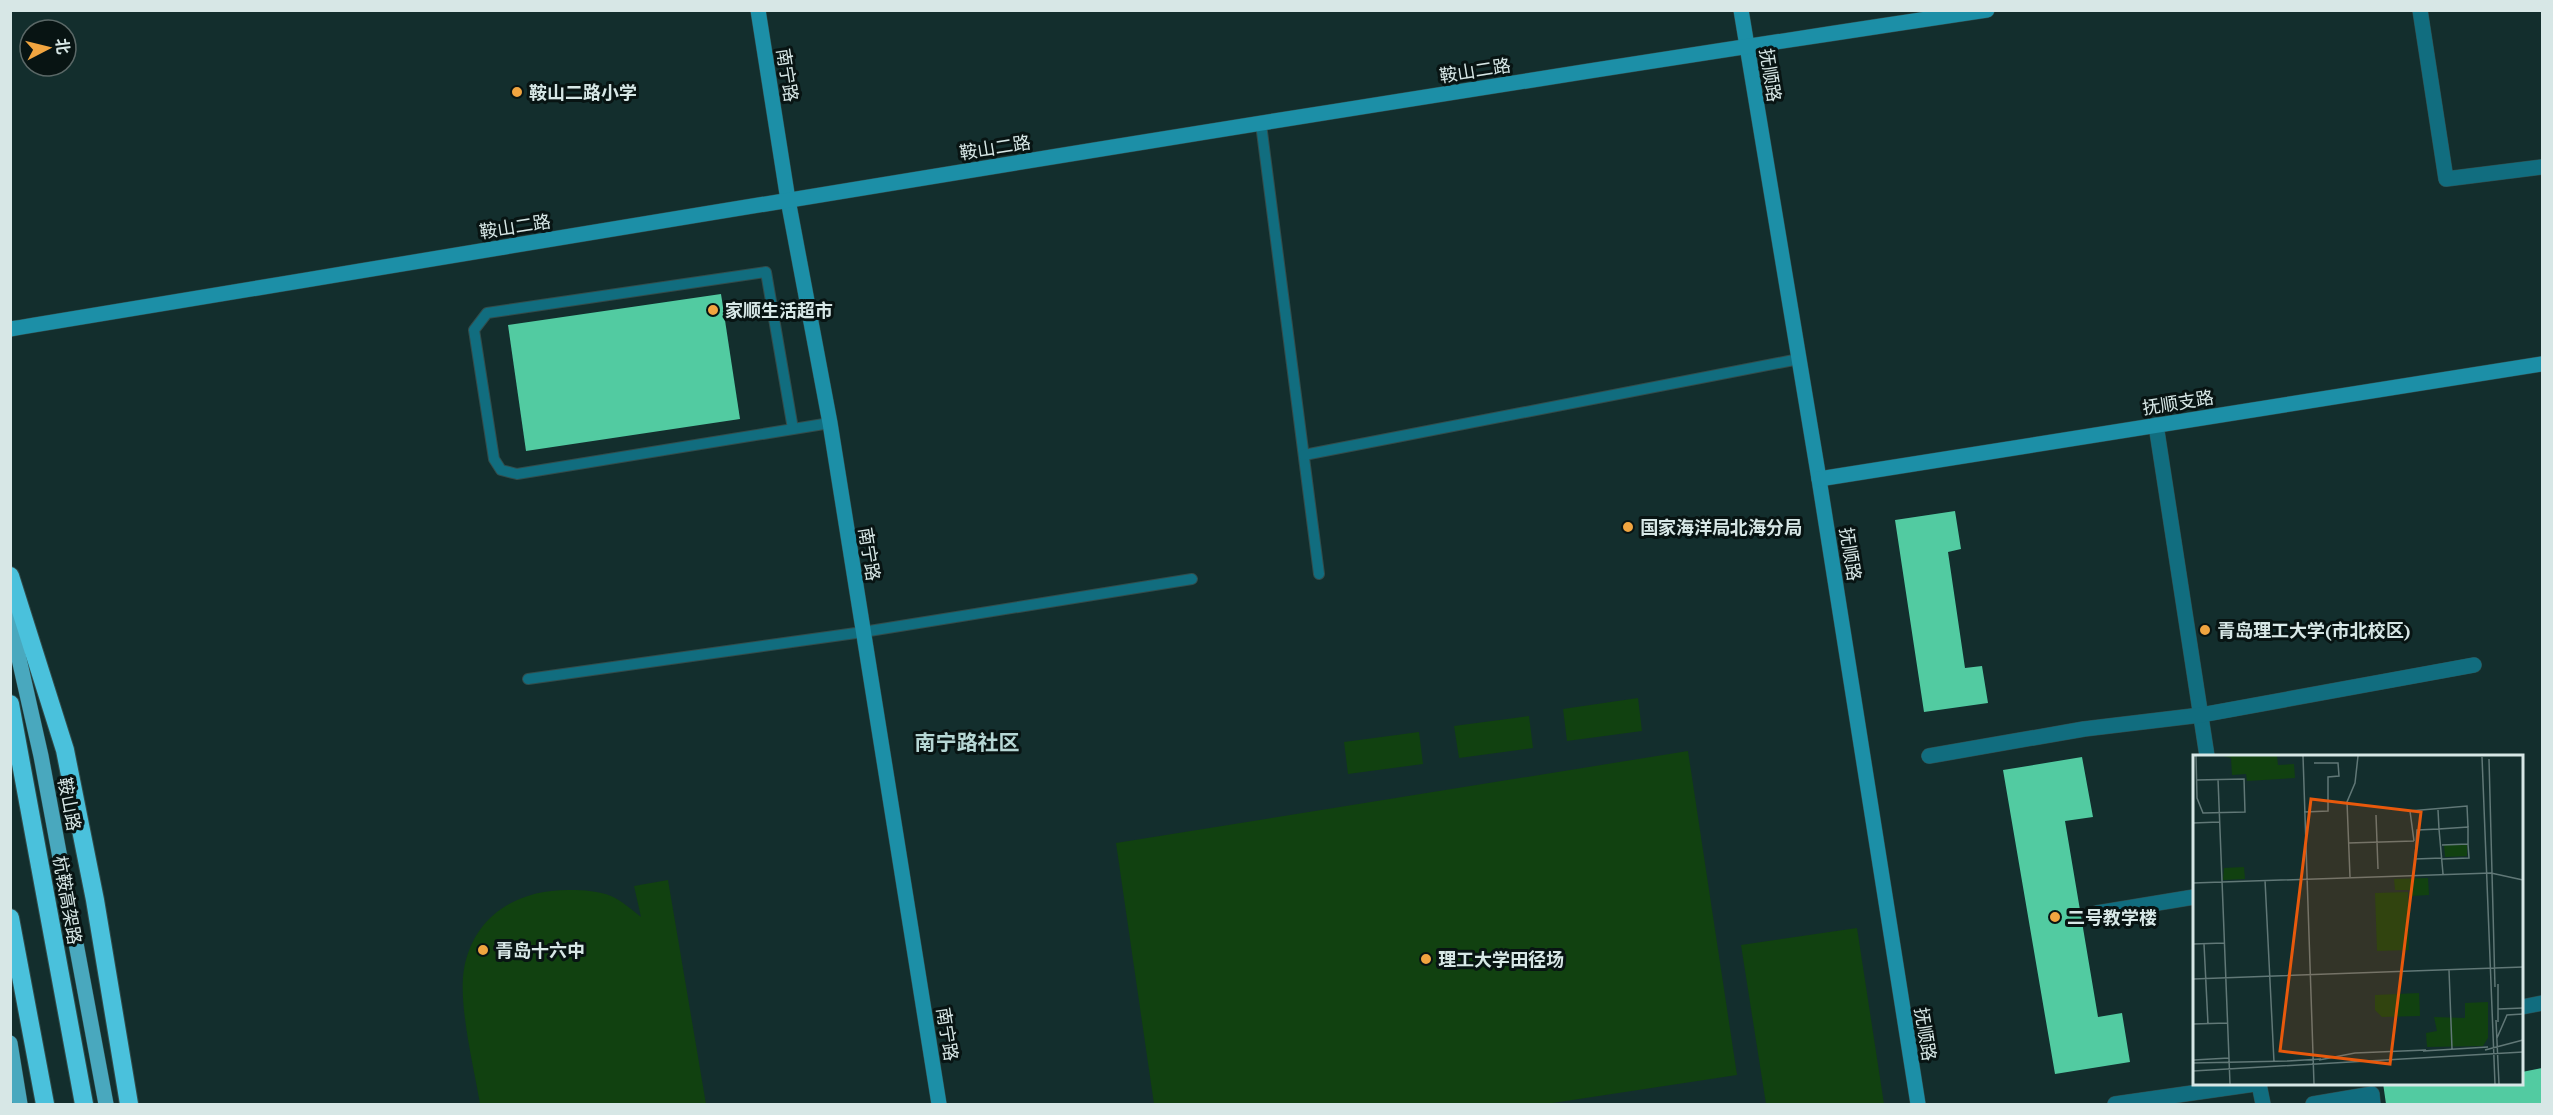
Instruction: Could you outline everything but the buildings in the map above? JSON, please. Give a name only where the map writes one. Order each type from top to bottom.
[{"type":"highway","points":[[10,576],[65,750],[95,900],[129,1104]]},
{"type":"highway","name":"杭鞍高架路","points":[[10,704],[84,1104]]},
{"type":"highway","points":[[10,918],[45,1104]]},
{"type":"main road","name":"鞍山路","points":[[10,619],[46,778],[106,1104]]},
{"type":"main road","points":[[10,1043],[20,1104]]},
{"type":"street","name":"南宁路","points":[[758,10],[788,201],[830,423],[939,1104]]},
{"type":"street","name":"抚顺路","points":[[1741,10],[1819,479],[1918,1104]]},
{"type":"street","name":"鞍山二路","points":[[10,329],[1260,124],[1987,10]]},
{"type":"street","points":[[2420,10],[2446,178],[2542,167]]},
{"type":"street","name":"抚顺支路","points":[[1819,479],[2542,364]]},
{"type":"street","points":[[2156,425],[2207,755]]},
{"type":"street","points":[[1929,756],[2084,729],[2201,715],[2474,665]]},
{"type":"street","points":[[2097,913],[2193,897]]},
{"type":"street","points":[[2523,1007],[2542,1004]]},
{"type":"street","points":[[2115,1104],[2243,1085]]},
{"type":"street","points":[[2258,1085],[2263,1104]]},
{"type":"street","points":[[2313,1104],[2372,1094],[2373,1104]]},
{"type":"lane","points":[[1260,124],[1319,574]]},
{"type":"lane","points":[[793,429],[766,272],[487,313],[474,330],[494,459],[501,470],[517,474],[830,423]]},
{"type":"lane","points":[[1304,455],[1799,359]]},
{"type":"lane","points":[[528,679],[863,632],[1192,579]]},
{"type":"green space","points":[[1638,698],[1642,731],[1567,741],[1563,709]]},
{"type":"green space","points":[[1529,716],[1533,748],[1459,758],[1454,726]]},
{"type":"green space","points":[[1419,732],[1423,764],[1348,774],[1344,742]]},
{"type":"green space","name":"理工大学田径场","points":[[1688,751],[1737,1075],[1546,1104],[1154,1104],[1116,843]]},
{"type":"green space","points":[[668,880],[706,1104],[480,1104],[463,1000],[464,969],[469,950],[478,933],[502,908],[534,894],[552,891],[586,891],[611,896],[641,917],[634,886]]},
{"type":"green space","points":[[1857,928],[1884,1104],[1766,1104],[1741,945]]},
{"type":"place","name":"鞍山二路小学","points":[[517,92]]},
{"type":"place","name":"家顺生活超市","points":[[713,310]]},
{"type":"place","name":"国家海洋局北海分局","points":[[1628,527]]},
{"type":"place","name":"青岛理工大学(市北校区)","points":[[2205,630]]},
{"type":"place","name":"二号教学楼","points":[[2055,917]]},
{"type":"place","name":"青岛十六中","points":[[483,950]]},
{"type":"place","name":"理工大学田径场","points":[[1426,959]]},
{"type":"district","name":"南宁路社区","points":[[967,742]]}]
